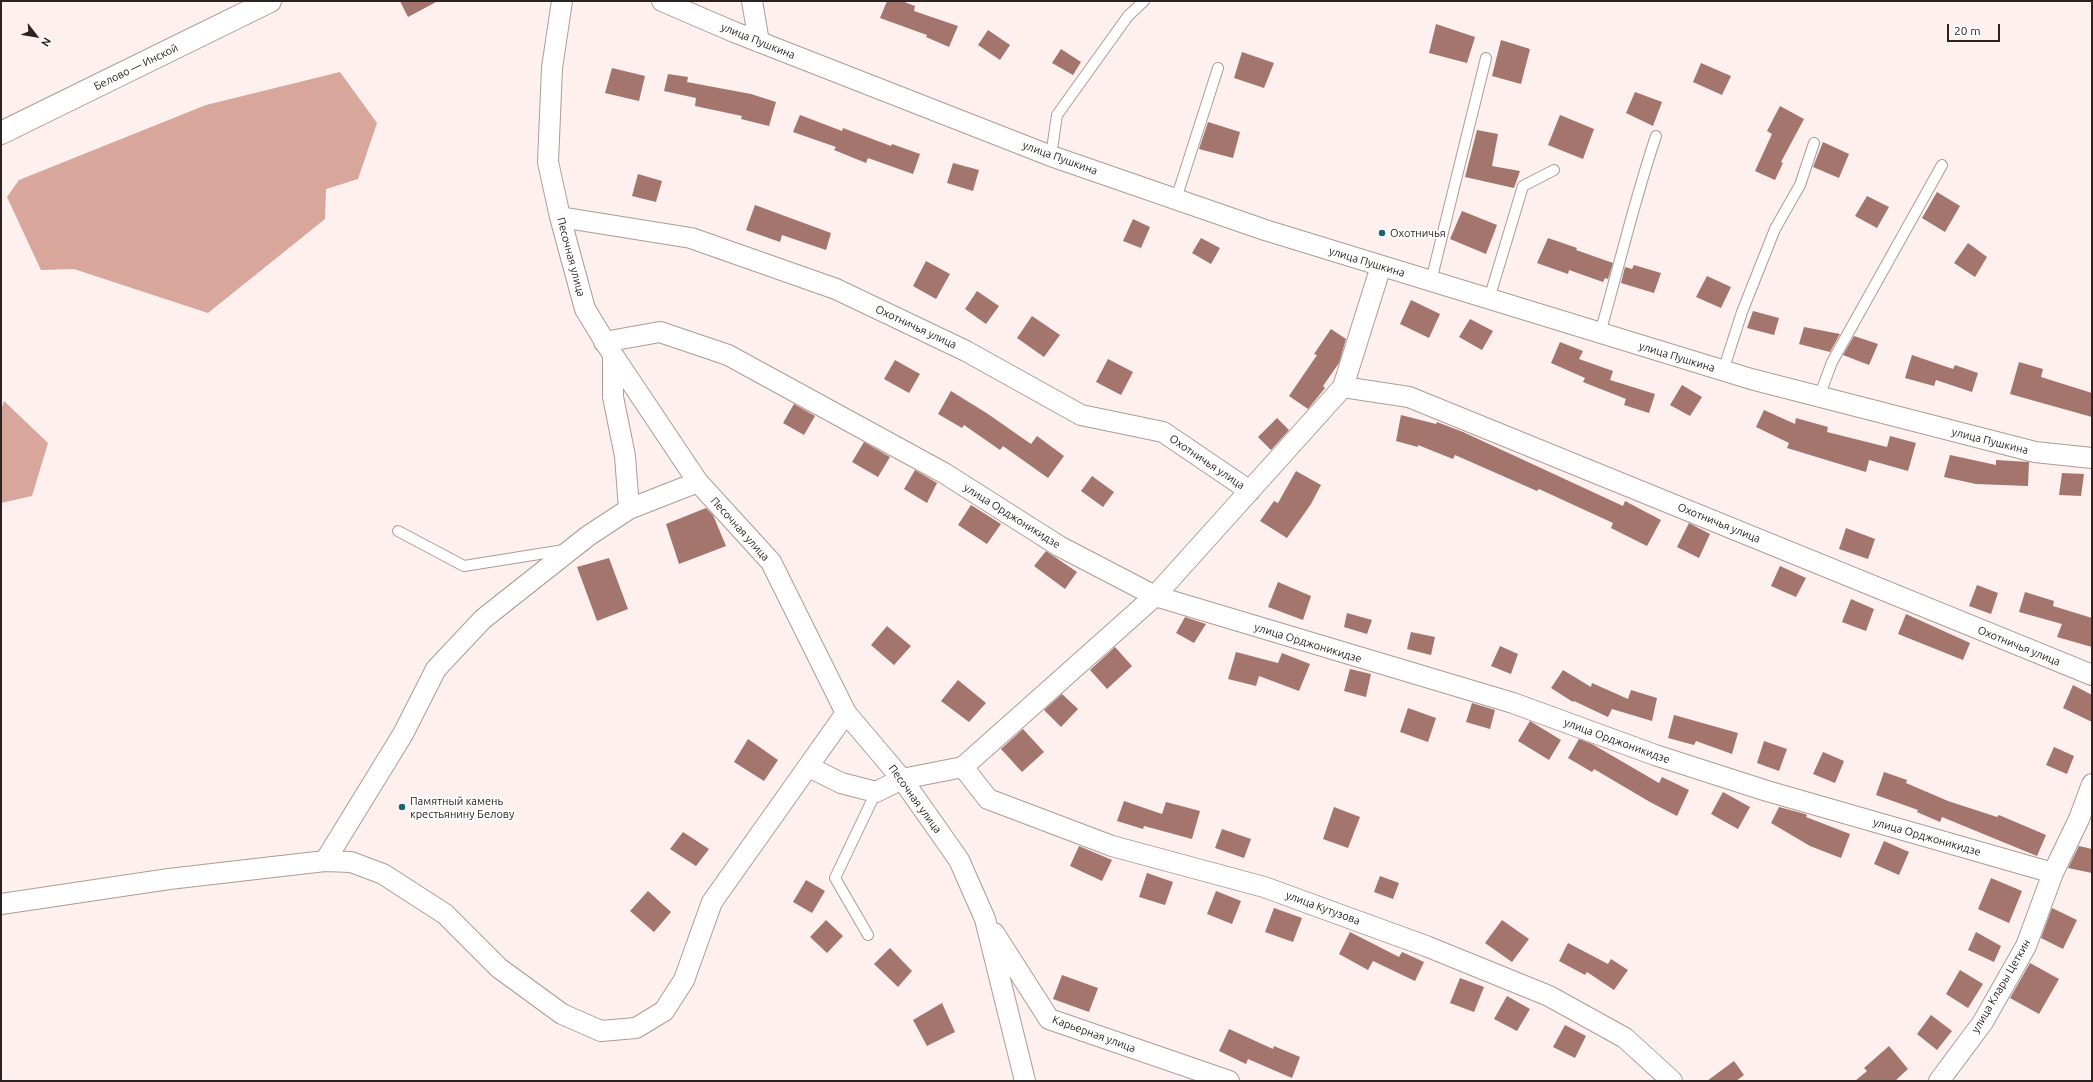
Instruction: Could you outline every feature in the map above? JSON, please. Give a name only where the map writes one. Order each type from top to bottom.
[{"type":"main road","name":"Белово — Инской","points":[[1,133],[270,1]]},
{"type":"street","name":"Песочная улица","points":[[562,1],[552,68],[548,162],[560,217],[585,309],[608,348],[698,482],[771,562],[846,713],[902,779],[959,860],[985,919],[1025,1081]]},
{"type":"street","name":"улица Пушкина","points":[[662,1],[759,42],[1051,156],[1264,230],[1723,371],[2035,452],[2092,458]]},
{"type":"street","points":[[752,1],[759,42]]},
{"type":"street","name":"Охотничья улица","points":[[560,217],[691,238],[836,290],[966,351],[1081,415],[1163,432],[1250,491]]},
{"type":"street","points":[[809,767],[841,783],[876,792],[902,779],[963,767],[1155,596],[1342,387],[1381,266]]},
{"type":"street","name":"улица Орджоникидзе","points":[[608,348],[660,332],[728,355],[944,473],[1059,546],[1155,596],[1338,652],[1513,703],[1655,756],[1760,789],[2054,873]]},
{"type":"street","points":[[608,348],[613,397],[625,456],[629,509]]},
{"type":"street","name":"Охотничья улица","points":[[1342,387],[1409,397],[2092,675]]},
{"type":"street","points":[[325,860],[403,734],[436,669],[483,619],[572,549],[629,509],[698,482]]},
{"type":"street","points":[[1,904],[169,879],[325,860],[351,862],[382,874],[445,914],[500,968],[562,1014],[601,1031],[636,1028],[664,1011],[684,980],[712,902],[846,713]]},
{"type":"street","name":"улица Кутузова","points":[[963,767],[988,799],[1112,846],[1264,887],[1426,946],[1549,996],[1624,1038],[1672,1081]]},
{"type":"street","name":"улица Клары Цеткин","points":[[1939,1081],[1983,1022],[2026,946],[2054,873],[2085,823],[2092,784]]},
{"type":"street","name":"Карьерная улица","points":[[985,919],[1048,1019],[1229,1081]]},
{"type":"lane","points":[[1051,156],[1057,115],[1128,16],[1144,1]]},
{"type":"lane","points":[[1431,281],[1486,58]]},
{"type":"lane","points":[[1176,199],[1218,68]]},
{"type":"lane","points":[[1600,333],[1638,187],[1656,136]]},
{"type":"lane","points":[[1723,371],[1742,312],[1772,236],[1800,185],[1814,143]]},
{"type":"lane","points":[[1819,397],[1832,362],[1942,165]]},
{"type":"lane","points":[[1489,299],[1523,186],[1554,170]]},
{"type":"lane","points":[[398,531],[464,566],[572,549]]},
{"type":"lane","points":[[868,935],[835,878],[876,792]]},
{"type":"shaded area","points":[[340,72],[377,123],[358,179],[326,189],[325,219],[208,313],[74,269],[41,270],[7,197],[19,180],[206,105]]},
{"type":"shaded area","points":[[4,401],[48,443],[32,496],[1,503],[1,410]]},
{"type":"building","points":[[400,1],[438,1],[408,17]]},
{"type":"building","points":[[887,1],[902,1],[915,6],[914,11],[958,26],[949,47],[926,37],[927,35],[880,18]]},
{"type":"building","points":[[1436,24],[1475,37],[1467,63],[1429,53]]},
{"type":"building","points":[[988,30],[1010,45],[1000,60],[978,45]]},
{"type":"building","points":[[1501,40],[1530,49],[1521,84],[1492,76]]},
{"type":"building","points":[[1061,49],[1081,62],[1073,75],[1052,63]]},
{"type":"building","points":[[1242,52],[1274,63],[1264,88],[1234,78]]},
{"type":"building","points":[[1701,63],[1731,76],[1722,95],[1693,82]]},
{"type":"building","points":[[612,68],[645,76],[639,101],[605,93]]},
{"type":"building","points":[[668,74],[688,77],[687,82],[751,94],[776,102],[769,126],[741,119],[742,116],[695,106],[696,98],[664,91]]},
{"type":"building","points":[[1635,92],[1662,102],[1653,126],[1626,113]]},
{"type":"building","points":[[1780,106],[1804,119],[1781,162],[1783,163],[1775,180],[1755,171],[1772,134],[1767,131]]},
{"type":"building","points":[[800,115],[842,131],[843,128],[891,146],[892,144],[920,154],[913,174],[868,158],[866,163],[834,150],[836,147],[793,132]]},
{"type":"building","points":[[1560,115],[1594,129],[1583,159],[1548,145]]},
{"type":"building","points":[[1208,122],[1240,132],[1233,158],[1199,149]]},
{"type":"building","points":[[1477,130],[1498,134],[1492,166],[1520,171],[1514,188],[1465,177]]},
{"type":"building","points":[[1823,142],[1849,154],[1839,178],[1813,167]]},
{"type":"building","points":[[953,163],[979,170],[973,191],[947,183]]},
{"type":"building","points":[[638,174],[662,181],[656,202],[632,196]]},
{"type":"building","points":[[1937,192],[1960,206],[1945,232],[1922,218]]},
{"type":"building","points":[[1867,196],[1889,207],[1877,228],[1855,216]]},
{"type":"building","points":[[755,205],[831,233],[826,250],[782,235],[780,242],[746,230]]},
{"type":"building","points":[[1462,211],[1497,225],[1486,254],[1450,239]]},
{"type":"building","points":[[1133,219],[1150,227],[1141,248],[1123,241]]},
{"type":"building","points":[[1201,238],[1220,248],[1211,264],[1192,253]]},
{"type":"building","points":[[1548,238],[1613,263],[1608,279],[1605,278],[1603,282],[1569,270],[1568,274],[1537,263]]},
{"type":"building","points":[[1968,243],[1987,257],[1975,277],[1954,263]]},
{"type":"building","points":[[926,261],[950,274],[936,299],[913,286]]},
{"type":"building","points":[[1634,265],[1661,273],[1654,293],[1621,283],[1625,267],[1632,269]]},
{"type":"building","points":[[1707,276],[1731,287],[1721,308],[1696,297]]},
{"type":"building","points":[[977,291],[999,306],[986,324],[965,309]]},
{"type":"building","points":[[1411,300],[1440,314],[1429,338],[1400,324]]},
{"type":"building","points":[[1753,311],[1779,318],[1774,335],[1747,328]]},
{"type":"building","points":[[1032,316],[1060,335],[1044,357],[1017,338]]},
{"type":"building","points":[[1470,319],[1493,331],[1482,350],[1459,337]]},
{"type":"building","points":[[1804,327],[1840,334],[1830,352],[1799,344]]},
{"type":"building","points":[[1331,329],[1346,339],[1339,363],[1323,386],[1325,388],[1308,409],[1289,396],[1317,355],[1314,354]]},
{"type":"building","points":[[1854,336],[1878,344],[1869,365],[1843,355]]},
{"type":"building","points":[[1560,342],[1583,351],[1579,359],[1613,371],[1610,380],[1655,394],[1649,413],[1624,405],[1626,399],[1583,382],[1585,378],[1551,363]]},
{"type":"building","points":[[1912,355],[1953,369],[1955,365],[1978,373],[1972,392],[1936,380],[1934,386],[1905,378]]},
{"type":"building","points":[[1108,359],[1133,372],[1121,395],[1096,382]]},
{"type":"building","points":[[895,360],[920,374],[909,393],[884,379]]},
{"type":"building","points":[[2019,362],[2043,369],[2041,377],[2092,393],[2092,417],[2010,394]]},
{"type":"building","points":[[1682,385],[1702,397],[1690,416],[1670,405]]},
{"type":"building","points":[[951,391],[988,414],[1031,444],[1037,436],[1064,456],[1048,478],[1003,446],[1000,450],[964,425],[962,428],[938,414]]},
{"type":"building","points":[[794,404],[815,416],[804,435],[783,423]]},
{"type":"building","points":[[1764,410],[1795,424],[1796,418],[1828,427],[1827,432],[1887,447],[1890,436],[1916,443],[1908,471],[1869,460],[1866,472],[1787,448],[1789,443],[1756,427]]},
{"type":"building","points":[[1401,415],[1436,424],[1437,422],[1463,432],[1623,506],[1625,501],[1661,520],[1647,546],[1611,528],[1613,523],[1539,489],[1537,491],[1455,455],[1453,459],[1418,445],[1418,447],[1396,441]]},
{"type":"building","points":[[1277,418],[1289,430],[1271,450],[1258,437]]},
{"type":"building","points":[[864,442],[890,457],[878,477],[852,462]]},
{"type":"building","points":[[1950,455],[1996,465],[1996,460],[2029,462],[2028,486],[1976,484],[1944,477]]},
{"type":"building","points":[[915,470],[937,483],[927,503],[904,489]]},
{"type":"building","points":[[1296,471],[1321,485],[1311,504],[1287,538],[1260,521],[1274,501],[1278,503]]},
{"type":"building","points":[[2062,473],[2084,474],[2081,496],[2059,495]]},
{"type":"building","points":[[1092,476],[1114,492],[1103,507],[1081,491]]},
{"type":"building","points":[[971,505],[1001,524],[987,544],[958,525]]},
{"type":"building","points":[[706,508],[713,515],[726,546],[679,564],[666,524]]},
{"type":"building","points":[[1689,523],[1710,534],[1699,558],[1677,547]]},
{"type":"building","points":[[1846,528],[1875,539],[1868,559],[1839,549]]},
{"type":"building","points":[[1046,551],[1077,572],[1065,589],[1034,566]]},
{"type":"building","points":[[609,558],[628,609],[597,621],[577,567]]},
{"type":"building","points":[[1780,566],[1806,578],[1796,597],[1771,586]]},
{"type":"building","points":[[1278,582],[1311,596],[1303,620],[1268,607]]},
{"type":"building","points":[[1977,585],[1998,593],[1991,614],[1969,606]]},
{"type":"building","points":[[2025,592],[2054,601],[2053,606],[2092,618],[2092,647],[2057,637],[2062,624],[2019,612]]},
{"type":"building","points":[[1851,599],[1874,609],[1866,631],[1842,622]]},
{"type":"building","points":[[1347,613],[1372,620],[1367,634],[1344,627]]},
{"type":"building","points":[[1906,614],[1970,643],[1963,660],[1898,634]]},
{"type":"building","points":[[1185,617],[1206,624],[1194,643],[1176,633]]},
{"type":"building","points":[[887,626],[911,646],[894,665],[871,645]]},
{"type":"building","points":[[1411,632],[1435,637],[1431,655],[1407,649]]},
{"type":"building","points":[[1500,646],[1518,654],[1511,674],[1491,666]]},
{"type":"building","points":[[1115,647],[1132,666],[1107,689],[1090,670]]},
{"type":"building","points":[[1236,652],[1278,663],[1282,653],[1310,664],[1299,691],[1259,676],[1256,686],[1228,679]]},
{"type":"building","points":[[1350,669],[1371,674],[1366,697],[1344,691]]},
{"type":"building","points":[[1563,670],[1591,687],[1592,683],[1628,699],[1631,690],[1657,698],[1652,721],[1612,709],[1608,717],[1574,701],[1573,702],[1551,688]]},
{"type":"building","points":[[958,680],[986,703],[969,722],[941,701]]},
{"type":"building","points":[[2073,685],[2092,695],[2092,722],[2063,708]]},
{"type":"building","points":[[1062,694],[1078,709],[1061,727],[1044,710]]},
{"type":"building","points":[[1472,703],[1495,710],[1490,729],[1466,722]]},
{"type":"building","points":[[1408,708],[1436,718],[1428,742],[1400,732]]},
{"type":"building","points":[[1674,715],[1738,733],[1732,754],[1696,741],[1694,745],[1668,738]]},
{"type":"building","points":[[1530,721],[1561,740],[1549,760],[1518,741]]},
{"type":"building","points":[[1023,729],[1044,752],[1022,772],[1001,749]]},
{"type":"building","points":[[748,739],[778,760],[764,781],[734,762]]},
{"type":"building","points":[[1579,739],[1592,744],[1659,783],[1662,777],[1689,790],[1677,816],[1594,769],[1592,772],[1568,758]]},
{"type":"building","points":[[1764,741],[1787,749],[1779,771],[1757,763]]},
{"type":"building","points":[[2054,747],[2074,756],[2067,774],[2046,765]]},
{"type":"building","points":[[1823,752],[1844,761],[1835,783],[1813,774]]},
{"type":"building","points":[[1884,772],[1907,780],[1906,783],[1948,801],[1997,817],[1999,815],[2046,835],[2037,856],[1942,817],[1940,822],[1917,812],[1918,810],[1876,795]]},
{"type":"building","points":[[1723,792],[1750,807],[1738,829],[1711,814]]},
{"type":"building","points":[[1124,801],[1162,814],[1166,802],[1200,811],[1192,839],[1144,826],[1143,829],[1117,821]]},
{"type":"building","points":[[1334,807],[1360,817],[1348,848],[1323,839]]},
{"type":"building","points":[[1779,807],[1805,814],[1807,815],[1806,817],[1850,834],[1841,858],[1810,846],[1771,823]]},
{"type":"building","points":[[1222,829],[1251,839],[1244,858],[1215,848]]},
{"type":"building","points":[[683,832],[709,849],[696,866],[670,849]]},
{"type":"building","points":[[1884,841],[1909,852],[1899,875],[1874,864]]},
{"type":"building","points":[[1079,846],[1112,860],[1102,881],[1070,866]]},
{"type":"building","points":[[2079,846],[2092,849],[2092,873],[2068,868]]},
{"type":"building","points":[[1147,873],[1173,882],[1165,905],[1139,897]]},
{"type":"building","points":[[1380,876],[1399,883],[1393,899],[1374,892]]},
{"type":"building","points":[[1991,878],[2022,891],[2009,923],[1978,909]]},
{"type":"building","points":[[806,880],[825,891],[812,913],[793,902]]},
{"type":"building","points":[[648,891],[671,912],[654,932],[630,911]]},
{"type":"building","points":[[1216,891],[1241,901],[1232,924],[1207,914]]},
{"type":"building","points":[[1274,908],[1302,918],[1293,942],[1265,932]]},
{"type":"building","points":[[2052,908],[2077,920],[2063,949],[2041,938]]},
{"type":"building","points":[[826,920],[843,936],[827,953],[810,937]]},
{"type":"building","points":[[1502,920],[1529,939],[1512,962],[1485,943]]},
{"type":"building","points":[[1350,932],[1399,957],[1402,952],[1424,962],[1415,981],[1373,961],[1368,970],[1339,954]]},
{"type":"building","points":[[1976,932],[2001,946],[1994,962],[1968,950]]},
{"type":"building","points":[[1568,943],[1608,964],[1611,959],[1628,970],[1614,990],[1587,972],[1585,975],[1559,961]]},
{"type":"building","points":[[890,948],[912,971],[898,987],[874,964]]},
{"type":"building","points":[[2030,963],[2059,979],[2039,1014],[2010,998]]},
{"type":"building","points":[[1960,970],[1983,984],[1968,1008],[1946,994]]},
{"type":"building","points":[[1062,975],[1098,988],[1089,1012],[1053,999]]},
{"type":"building","points":[[1460,978],[1484,987],[1474,1012],[1450,1003]]},
{"type":"building","points":[[1507,996],[1530,1009],[1517,1031],[1494,1019]]},
{"type":"building","points":[[942,1003],[955,1032],[927,1046],[913,1020]]},
{"type":"building","points":[[1931,1015],[1952,1031],[1937,1050],[1917,1034]]},
{"type":"building","points":[[1565,1025],[1586,1036],[1575,1058],[1553,1047]]},
{"type":"building","points":[[1229,1029],[1273,1049],[1274,1046],[1300,1057],[1292,1078],[1248,1059],[1246,1064],[1219,1051]]},
{"type":"building","points":[[1889,1046],[1908,1069],[1895,1081],[1855,1081],[1867,1071],[1864,1068]]},
{"type":"building","points":[[1734,1061],[1744,1075],[1736,1081],[1707,1081]]},
{"type":"place","name":"Охотничья","points":[[1382,233]]},
{"type":"place","name":"Памятный камень крестьянину Белову","points":[[402,807]]}]
